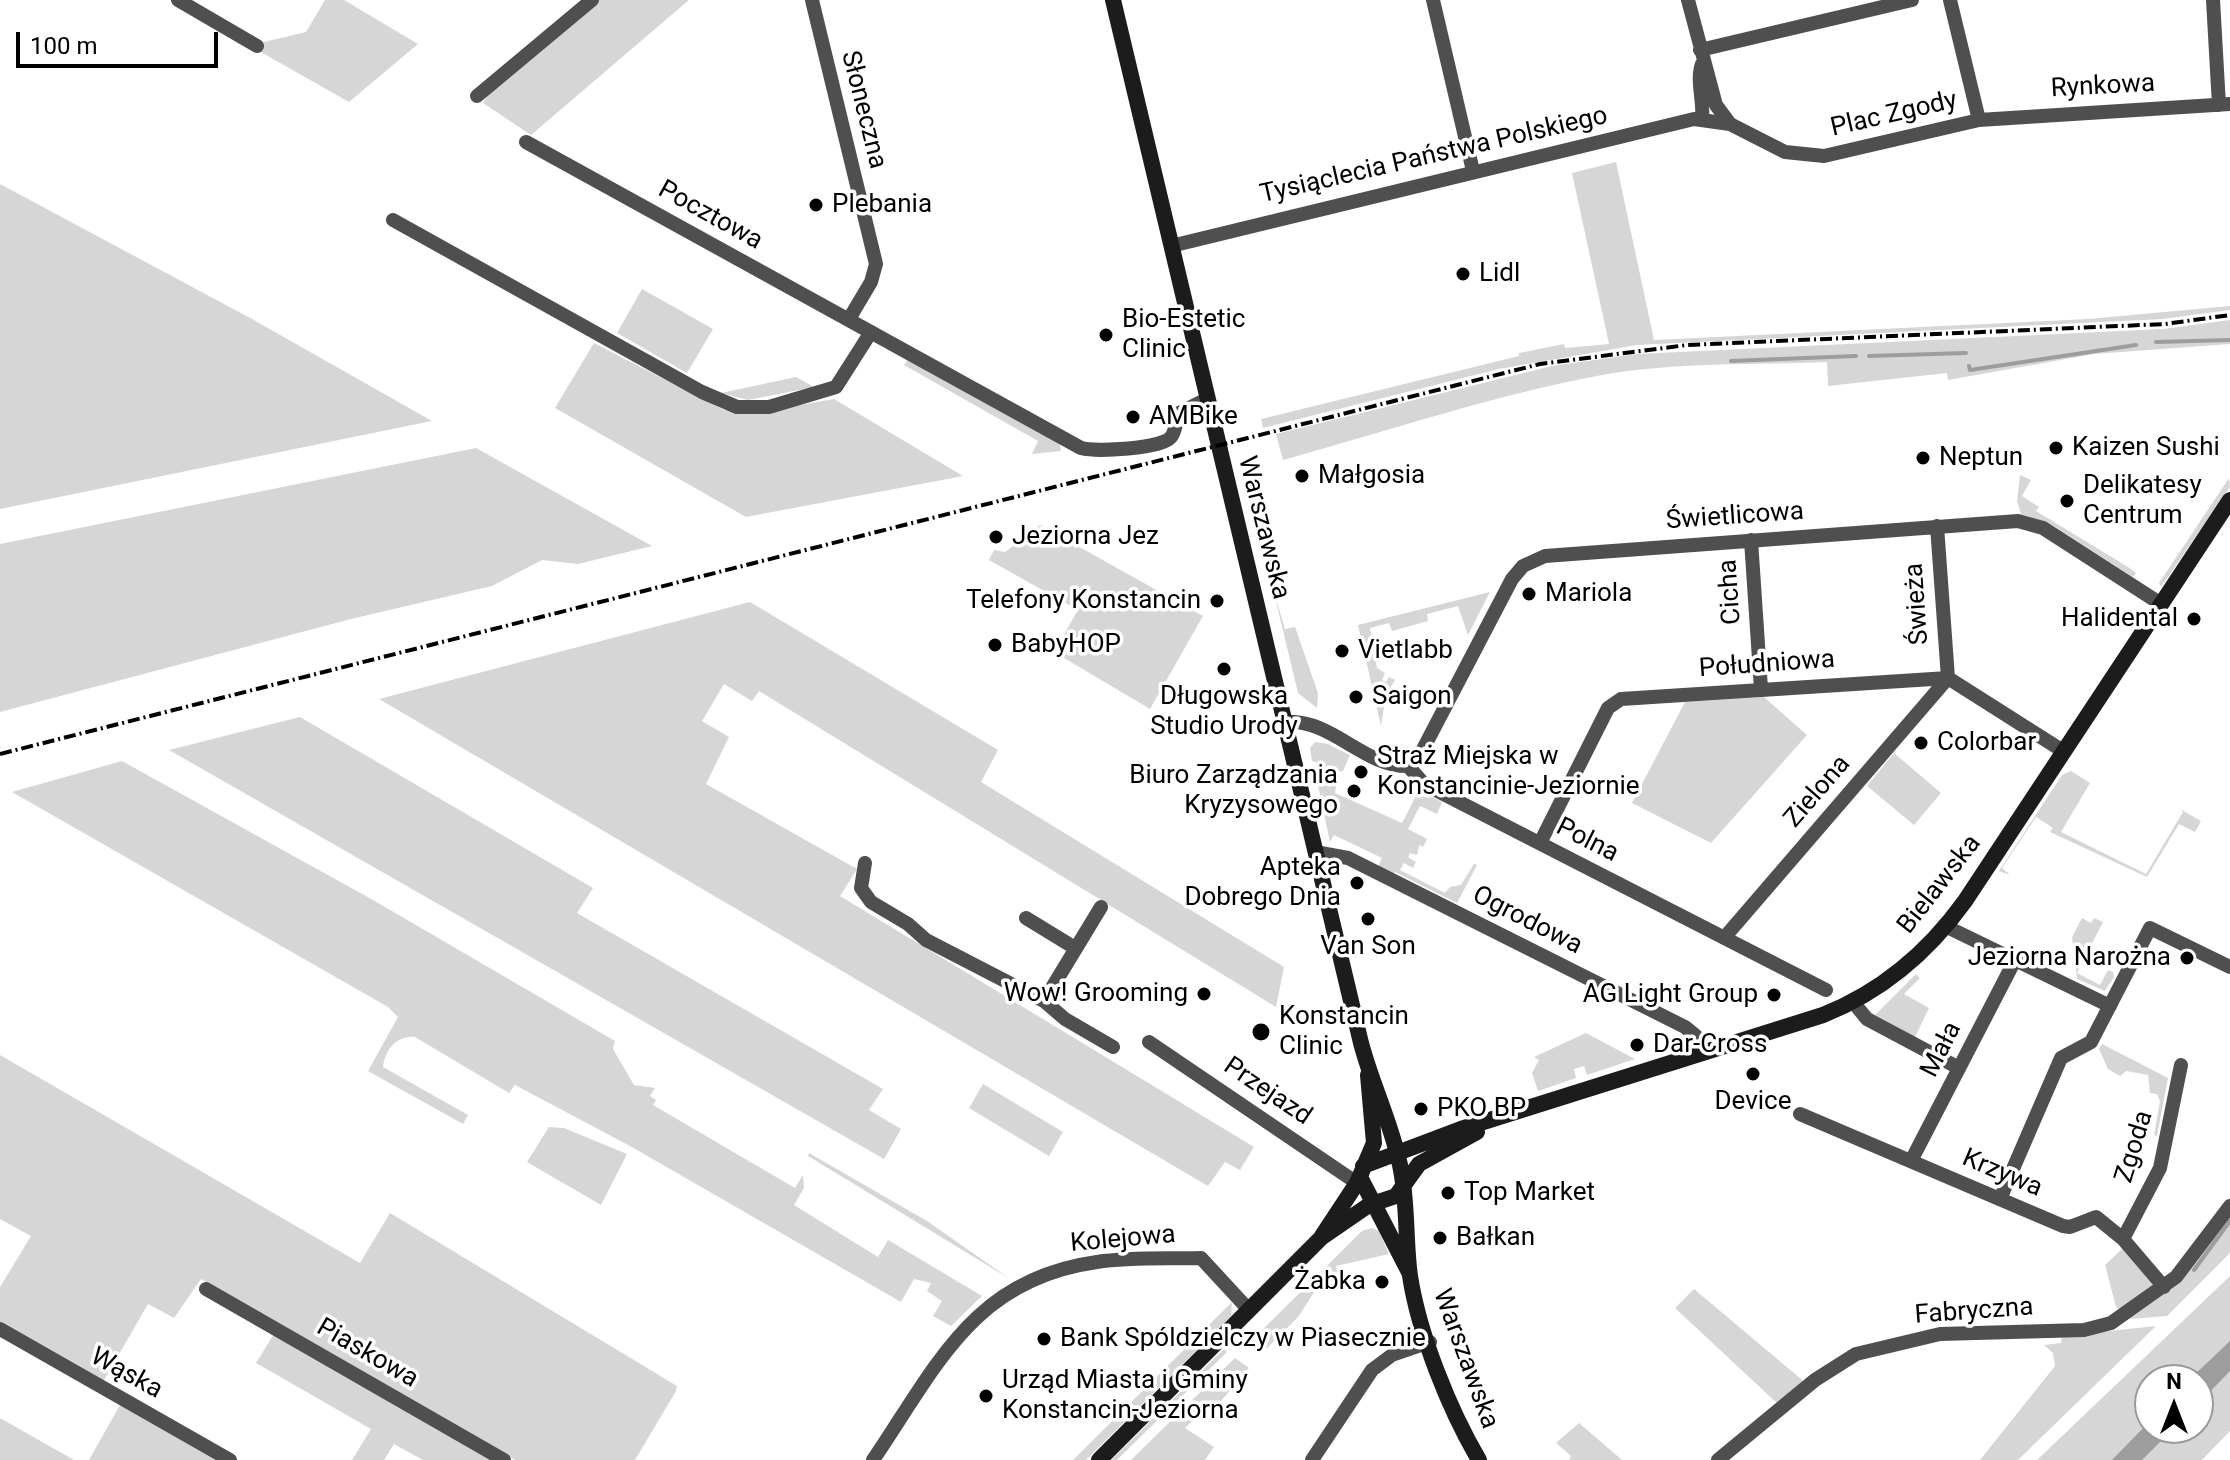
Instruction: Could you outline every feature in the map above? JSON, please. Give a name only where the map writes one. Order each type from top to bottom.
[{"type":"main road","name":"Warszawska","points":[[1113,0],[1367,1068],[1375,1135],[1360,1176],[1321,1238]]},
{"type":"main road","name":"Bielawska","points":[[1360,1176],[1397,1153],[1815,1018],[1853,1002],[1903,968],[1945,926],[2230,500]]},
{"type":"main road","name":"Warszawska","points":[[1367,1068],[1387,1111],[1397,1153],[1410,1274]]},
{"type":"main road","name":"Bielawska","points":[[1402,1188],[1422,1162],[1491,1122]]},
{"type":"main road","name":"Warszawska","points":[[1360,1176],[1410,1274],[1452,1404],[1479,1460]]},
{"type":"main road","points":[[1099,1460],[1321,1238],[1374,1202],[1389,1199],[1402,1188]]},
{"type":"street","points":[[178,0],[257,46]]},
{"type":"street","points":[[477,96],[592,0]]},
{"type":"street","name":"Słoneczna","points":[[812,0],[876,264],[871,282],[849,319]]},
{"type":"street","points":[[1433,0],[1473,171]]},
{"type":"street","points":[[1688,0],[1716,105],[1730,124]]},
{"type":"street","points":[[1701,57],[1912,0]]},
{"type":"street","points":[[1950,0],[1979,120]]},
{"type":"street","points":[[2213,0],[2224,104]]},
{"type":"street","points":[[1701,57],[1699,72],[1706,119]]},
{"type":"street","name":"Rynkowa","points":[[1979,120],[2224,104]]},
{"type":"street","name":"Tysiąclecia Państwa Polskiego","points":[[1171,246],[1473,171],[1706,119]]},
{"type":"street","name":"Plac Zgody","points":[[1706,119],[1730,124],[1785,152],[1824,156],[1979,120]]},
{"type":"street","name":"Pocztowa","points":[[526,142],[1091,451],[1165,441],[1173,433],[1179,413],[1207,399]]},
{"type":"street","points":[[393,220],[702,392],[737,407],[769,407],[836,387],[871,332]]},
{"type":"street","name":"Świetlicowa","points":[[1408,766],[1420,755],[1512,579],[1531,561],[1552,554],[2013,521],[2035,524],[2161,604]]},
{"type":"street","name":"Świeża","points":[[1937,526],[1948,678]]},
{"type":"street","name":"Cicha","points":[[1751,540],[1761,689]]},
{"type":"street","points":[[1948,678],[2063,751]]},
{"type":"street","name":"Południowa","points":[[1540,843],[1612,702],[1948,678]]},
{"type":"street","name":"Zielona","points":[[1724,938],[1948,678]]},
{"type":"street","name":"Polna","points":[[1286,722],[1310,723],[1387,762],[1408,766],[1420,782],[1826,990]]},
{"type":"street","name":"Ogrodowa","points":[[1315,852],[1348,858],[1685,1027],[1696,1036],[1702,1054]]},
{"type":"street","points":[[865,863],[861,888],[871,902],[908,924],[926,940],[963,960],[983,966],[1044,1001],[1065,1019],[1113,1047]]},
{"type":"street","points":[[1044,1001],[1101,907]]},
{"type":"street","points":[[1026,918],[1075,948]]},
{"type":"street","points":[[1945,926],[2110,1006]]},
{"type":"street","points":[[2000,1199],[2061,1058],[2091,1042],[2150,928],[2230,967]]},
{"type":"street","name":"Mała","points":[[1911,1161],[2015,960]]},
{"type":"street","points":[[1853,1002],[1871,1022],[1959,1068]]},
{"type":"street","name":"Przejazd","points":[[1149,1042],[1360,1176]]},
{"type":"street","name":"Zgoda","points":[[2123,1239],[2160,1168],[2181,1065]]},
{"type":"street","name":"Krzywa","points":[[1800,1114],[2067,1227],[2096,1217],[2123,1239],[2164,1287]]},
{"type":"street","name":"Fabryczna","points":[[1718,1460],[1815,1380],[1856,1354],[1949,1333],[2095,1329],[2125,1315],[2164,1287],[2186,1266],[2230,1206]]},
{"type":"street","name":"Kolejowa","points":[[873,1460],[965,1328],[1007,1291],[1038,1276],[1100,1261],[1201,1258],[1249,1310]]},
{"type":"street","name":"Piaskowa","points":[[206,1289],[504,1460]]},
{"type":"street","name":"Wąska","points":[[0,1329],[230,1460]]},
{"type":"street","points":[[1312,1460],[1372,1370],[1392,1355],[1430,1342]]},
{"type":"shaded area","points":[[325,0],[344,0],[418,44],[349,102],[259,51],[260,43],[306,32]]},
{"type":"shaded area","points":[[599,0],[689,0],[531,135],[483,103],[493,87]]},
{"type":"shaded area","points":[[1616,162],[1654,340],[2088,319],[2230,306],[2230,310],[2163,319],[1637,345],[1499,369],[1263,428],[1261,419],[1519,356],[1519,353],[1564,344],[1565,348],[1609,344],[1572,173]]},
{"type":"shaded area","points":[[0,184],[252,319],[432,421],[0,509]]},
{"type":"shaded area","points":[[642,289],[713,329],[687,373],[617,333]]},
{"type":"shaded area","points":[[2230,320],[2230,344],[2094,354],[1948,380],[1947,373],[1828,386],[1827,362],[1686,366],[1602,375],[1441,414],[1283,460],[1276,434],[1552,366],[1637,354],[2163,329]]},
{"type":"shaded area","points":[[594,343],[724,410],[759,412],[834,399],[963,476],[746,517],[555,408]]},
{"type":"shaded area","points":[[910,357],[1060,444],[1061,451],[1032,454],[1038,441],[904,365]]},
{"type":"shaded area","points":[[796,377],[814,387],[748,400],[721,393]]},
{"type":"shaded area","points":[[476,448],[652,546],[578,564],[542,560],[492,586],[351,619],[0,712],[0,544]]},
{"type":"shaded area","points":[[2020,475],[2031,480],[2022,496],[2039,507],[2036,511],[2128,567],[2136,573],[2133,577],[2049,523],[2021,514],[2017,501]]},
{"type":"shaded area","points":[[2229,478],[2230,487],[2161,587],[2159,583]]},
{"type":"shaded area","points":[[1040,525],[1203,616],[1150,709],[1054,652],[1078,610],[989,560],[994,550],[1005,552]]},
{"type":"shaded area","points":[[1273,589],[1285,629],[1295,627],[1318,693],[1317,708],[1298,693]]},
{"type":"shaded area","points":[[1490,592],[1468,635],[1458,606],[1427,614],[1428,621],[1392,631],[1389,623],[1370,628],[1377,668],[1385,673],[1382,680],[1386,682],[1389,677],[1395,680],[1380,705],[1384,707],[1381,726],[1358,625]]},
{"type":"shaded area","points":[[750,602],[998,750],[981,782],[1284,967],[1276,1007],[759,691],[752,701],[724,684],[702,721],[729,737],[706,784],[857,869],[840,896],[1254,1147],[1240,1170],[1225,1162],[1208,1186],[379,699]]},
{"type":"shaded area","points":[[1764,697],[1807,735],[1711,843],[1632,803],[1685,702]]},
{"type":"shaded area","points":[[300,717],[593,888],[577,913],[883,1089],[869,1110],[901,1129],[884,1159],[169,750]]},
{"type":"shaded area","points":[[1315,742],[1328,744],[1350,755],[1343,771],[1312,761],[1310,748]]},
{"type":"shaded area","points":[[1894,753],[1941,793],[1914,825],[1867,786]]},
{"type":"shaded area","points":[[122,761],[373,900],[615,1041],[613,1049],[634,1085],[655,1088],[650,1096],[656,1100],[653,1105],[795,1188],[803,1175],[804,1188],[794,1205],[878,1257],[888,1240],[982,1296],[951,1326],[933,1316],[942,1301],[927,1291],[931,1283],[914,1279],[901,1302],[630,1146],[515,1085],[509,1093],[415,1037],[397,1041],[386,1055],[383,1067],[468,1115],[463,1124],[368,1071],[398,1017],[388,1007],[12,792]]},
{"type":"shaded area","points":[[1314,767],[1338,775],[1335,793],[1402,823],[1419,790],[1442,802],[1437,814],[1420,806],[1408,829],[1427,839],[1423,847],[1419,845],[1417,855],[1410,853],[1408,857],[1416,862],[1413,868],[1404,863],[1400,870],[1445,893],[1450,887],[1461,885],[1474,864],[1477,865],[1457,903],[1395,872],[1393,874],[1378,867],[1382,858],[1334,835],[1330,842]]},
{"type":"shaded area","points":[[2071,771],[2090,783],[2061,832],[2146,874],[2183,812],[2180,809],[2201,821],[2195,832],[2179,824],[2147,877],[2050,832],[2053,828],[2036,817],[2002,868],[2010,875],[1999,871],[2062,775]]},
{"type":"shaded area","points":[[2082,918],[2091,923],[2094,918],[2103,922],[2077,973],[2100,985],[2108,970],[2113,972],[2114,977],[2105,991],[2077,979],[2072,937]]},
{"type":"shaded area","points":[[1916,974],[1920,978],[1904,994],[1929,1008],[1915,1037],[1875,1015]]},
{"type":"shaded area","points":[[1586,1033],[1635,1059],[1587,1075],[1584,1066],[1574,1069],[1576,1078],[1538,1091],[1532,1073],[1539,1060],[1534,1057]]},
{"type":"shaded area","points":[[2102,1044],[2168,1078],[2157,1136],[2154,1135],[2160,1101],[2157,1094],[2150,1093],[2148,1075],[2126,1071],[2120,1076],[2108,1069],[2099,1049]]},
{"type":"shaded area","points":[[0,1055],[360,1263],[390,1213],[677,1386],[676,1391],[635,1460],[515,1460],[201,1279],[174,1318],[148,1304],[103,1382],[0,1322],[0,1287],[31,1236],[0,1219]]},
{"type":"shaded area","points":[[983,1084],[1063,1132],[1049,1156],[969,1108]]},
{"type":"shaded area","points":[[549,1127],[564,1128],[627,1154],[601,1205],[527,1162]]},
{"type":"shaded area","points":[[809,1153],[927,1221],[1010,1279],[808,1156]]},
{"type":"shaded area","points":[[2230,1214],[2230,1253],[2167,1316],[2129,1319],[2180,1283]]},
{"type":"shaded area","points":[[1372,1228],[1379,1231],[1389,1254],[1336,1266],[1338,1277],[1322,1280],[1298,1317],[1262,1353],[1250,1342],[1362,1231]]},
{"type":"shaded area","points":[[2124,1247],[2153,1282],[2151,1289],[2122,1310],[2116,1307],[2105,1265]]},
{"type":"shaded area","points":[[2230,1276],[2230,1431],[2202,1460],[2037,1460],[2134,1368],[2134,1444],[2214,1444],[2214,1364],[2138,1364]]},
{"type":"shaded area","points":[[1694,1289],[1804,1382],[1778,1404],[1675,1308]]},
{"type":"shaded area","points":[[1232,1302],[1231,1316],[1086,1460],[1073,1460]]},
{"type":"shaded area","points":[[2156,1326],[2018,1460],[1980,1460],[2055,1366],[2053,1353],[2044,1345],[2061,1343],[2062,1336]]},
{"type":"shaded area","points":[[274,1334],[495,1460],[423,1460],[394,1444],[384,1460],[352,1460],[371,1429],[256,1363]]},
{"type":"shaded area","points":[[2230,1341],[2230,1371],[2214,1388],[2214,1364],[2206,1364]]},
{"type":"shaded area","points":[[1224,1349],[1227,1352],[1117,1460],[1111,1460]]},
{"type":"shaded area","points":[[1235,1358],[1249,1368],[1215,1408],[1209,1405],[1185,1428],[1214,1447],[1205,1460],[1131,1460]]},
{"type":"shaded area","points":[[120,1405],[220,1460],[89,1460]]},
{"type":"shaded area","points":[[0,1418],[74,1460],[0,1460]]},
{"type":"shaded area","points":[[1579,1423],[1622,1460],[1569,1460],[1571,1456],[1556,1443]]},
{"type":"shaded area","points":[[2134,1437],[2134,1444],[2158,1444],[2142,1460],[2112,1460]]},
{"type":"waterway","points":[[2156,342],[2230,340]]},
{"type":"waterway","points":[[1969,366],[1970,370],[2136,345]]},
{"type":"waterway","points":[[1869,356],[1966,353]]},
{"type":"waterway","points":[[1731,361],[1856,356]]},
{"type":"waterway","points":[[2194,1270],[2230,1221]]},
{"type":"railway","points":[[0,754],[1540,364],[1687,345],[2165,324],[2230,315]]},
{"type":"place","name":"Plebania","points":[[816,205]]},
{"type":"place","name":"Lidl","points":[[1463,274]]},
{"type":"place","name":"Bio-Estetic Clinic","points":[[1106,335]]},
{"type":"place","name":"AMBike","points":[[1133,417]]},
{"type":"place","name":"Kaizen Sushi","points":[[2056,448]]},
{"type":"place","name":"Neptun","points":[[1923,458]]},
{"type":"place","name":"Małgosia","points":[[1302,476]]},
{"type":"place","name":"Delikatesy Centrum","points":[[2067,501]]},
{"type":"place","name":"Jeziorna Jez","points":[[996,537]]},
{"type":"place","name":"Mariola","points":[[1529,594]]},
{"type":"place","name":"Telefony Konstancin","points":[[1217,601]]},
{"type":"place","name":"Halidental","points":[[2194,619]]},
{"type":"place","name":"BabyHOP","points":[[995,645]]},
{"type":"place","name":"Vietlabb","points":[[1342,651]]},
{"type":"place","name":"Długowska Studio Urody","points":[[1224,669]]},
{"type":"place","name":"Saigon","points":[[1356,697]]},
{"type":"place","name":"Colorbar","points":[[1921,743]]},
{"type":"place","name":"Straż Miejska w Konstancinie-Jeziornie","points":[[1361,772]]},
{"type":"place","name":"Biuro Zarządzania Kryzysowego","points":[[1354,791]]},
{"type":"place","name":"Apteka Dobrego Dnia","points":[[1357,883]]},
{"type":"place","name":"Van Son","points":[[1368,919]]},
{"type":"place","name":"Jeziorna Narożna","points":[[2187,958]]},
{"type":"place","name":"Wow! Grooming","points":[[1204,994]]},
{"type":"place","name":"AG Light Group","points":[[1774,995]]},
{"type":"place","name":"Konstancin Clinic","points":[[1261,1032]]},
{"type":"place","name":"Dar-Cross","points":[[1637,1045]]},
{"type":"place","name":"Device","points":[[1753,1074]]},
{"type":"place","name":"PKO BP","points":[[1421,1109]]},
{"type":"place","name":"Top Market","points":[[1448,1193]]},
{"type":"place","name":"Bałkan","points":[[1440,1238]]},
{"type":"place","name":"Żabka","points":[[1382,1282]]},
{"type":"place","name":"Bank Spóldzielczy w Piasecznie","points":[[1044,1339]]},
{"type":"place","name":"Urząd Miasta i Gminy Konstancin-Jeziorna","points":[[986,1396]]}]
